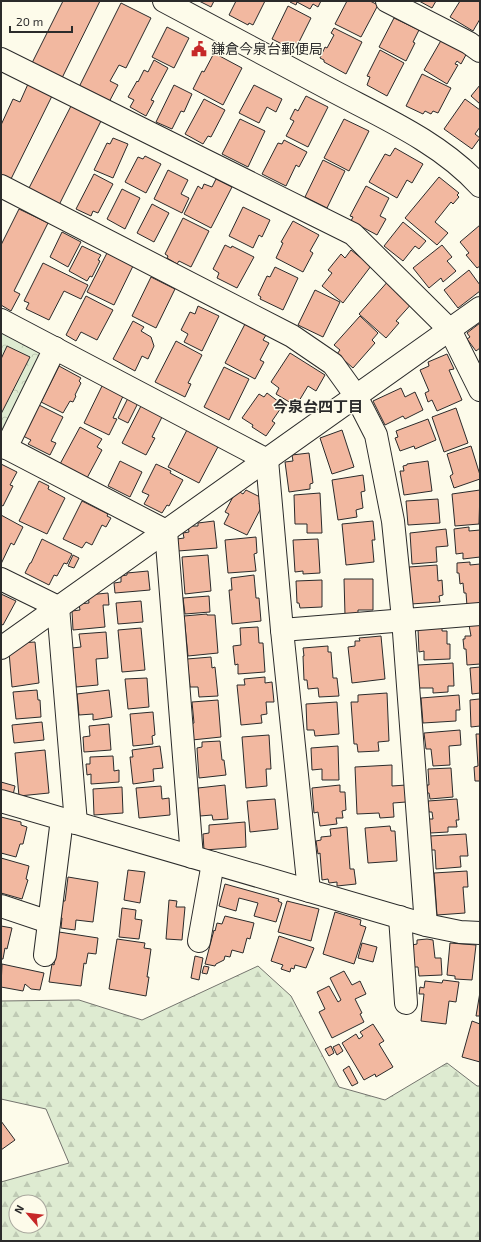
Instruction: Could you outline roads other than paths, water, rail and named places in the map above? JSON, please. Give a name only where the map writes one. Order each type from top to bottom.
[{"type":"street","points":[[164,1],[391,121],[440,150],[469,174],[480,186]]},
{"type":"street","points":[[387,1],[469,43],[480,51]]},
{"type":"street","points":[[1,59],[353,234],[450,330],[480,390]]},
{"type":"street","points":[[1,186],[292,336],[332,364],[356,396],[376,435],[393,522],[403,620],[426,925]]},
{"type":"street","points":[[1,648],[480,308]]},
{"type":"street","points":[[1,320],[267,460]]},
{"type":"street","points":[[55,348],[4,447],[166,531]]},
{"type":"street","points":[[267,460],[282,630],[309,891]]},
{"type":"street","points":[[166,531],[192,857]]},
{"type":"street","points":[[1,579],[58,607]]},
{"type":"street","points":[[45,955],[69,821],[58,607]]},
{"type":"street","points":[[282,630],[480,614]]},
{"type":"street","points":[[1,801],[426,925],[460,932],[480,933]]},
{"type":"street","points":[[200,941],[214,863]]},
{"type":"street","points":[[1,906],[50,922]]},
{"type":"street","points":[[400,917],[406,1003]]},
{"type":"place","name":"鎌倉今泉台郵便局","points":[[199,49]]},
{"type":"district","name":"今泉台四丁目","points":[[318,407]]}]
